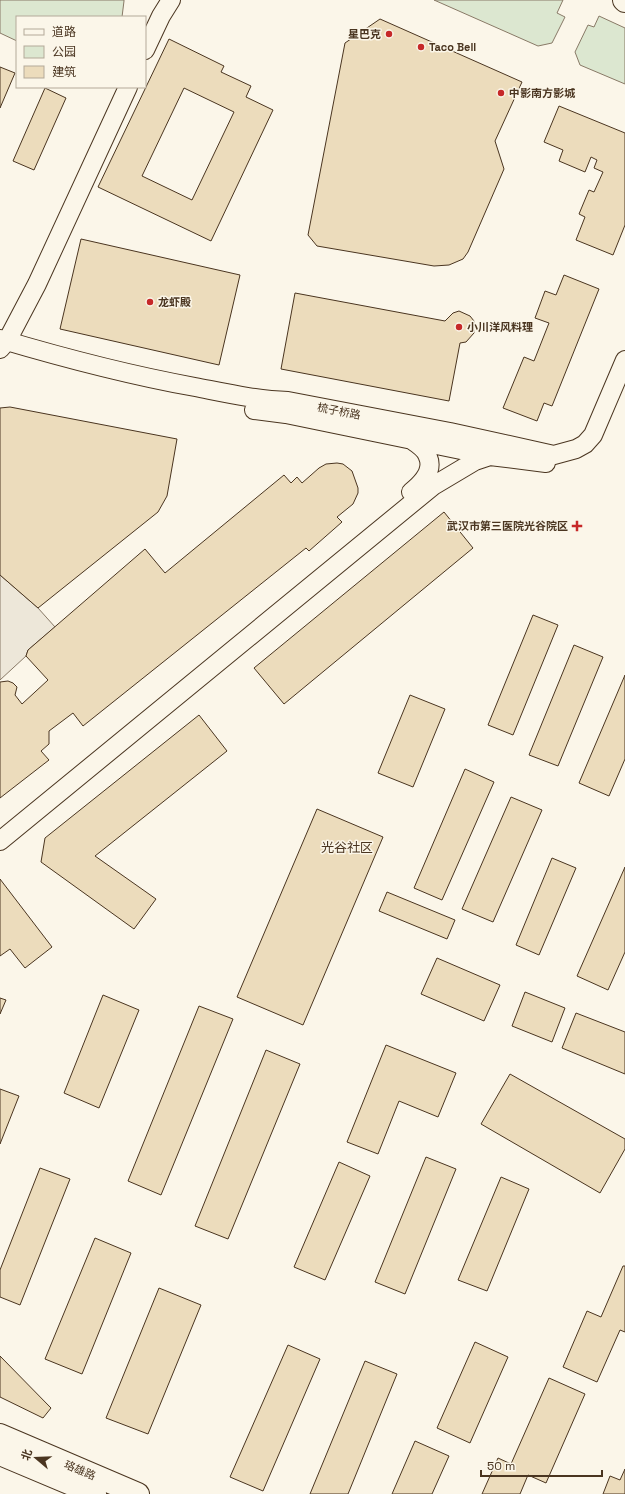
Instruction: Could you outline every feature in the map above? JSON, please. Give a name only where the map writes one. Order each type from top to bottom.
[{"type":"main road","name":"珞雄路","points":[[0,1435],[138,1494]]},
{"type":"main road","name":"珞雄路","points":[[0,1454],[95,1494]]},
{"type":"street","points":[[146,29],[161,0]]},
{"type":"street","points":[[146,48],[161,16],[171,0]]},
{"type":"street","points":[[2,342],[17,306],[119,88]]},
{"type":"street","points":[[2,342],[37,284],[128,88]]},
{"type":"street","name":"梳子桥路","points":[[2,342],[147,378],[264,400],[296,402],[450,432],[554,455],[576,449],[585,444],[593,435],[625,360]]},
{"type":"street","name":"梳子桥路","points":[[2,342],[51,365],[144,387],[262,412],[286,414],[409,438],[490,456],[559,465],[584,457],[595,450],[602,441],[625,385]]},
{"type":"street","points":[[0,828],[420,485],[428,473],[428,457],[421,447],[409,438]]},
{"type":"street","points":[[0,841],[433,486],[475,461],[490,456]]},
{"type":"green space","points":[[0,0],[124,0],[122,16],[16,16],[16,41],[0,33]]},
{"type":"green space","points":[[434,0],[563,0],[557,13],[565,17],[552,43],[538,46]]},
{"type":"green space","points":[[599,16],[625,28],[625,84],[580,65],[575,52],[588,25],[594,27]]},
{"type":"shaded area","points":[[0,575],[38,608],[55,627],[28,650],[26,656],[0,680]]},
{"type":"building","points":[[380,19],[522,82],[495,141],[504,169],[468,252],[463,259],[449,265],[434,266],[317,246],[308,235],[345,43]]},
{"type":"building","points":[[169,39],[224,66],[221,72],[251,86],[246,97],[273,110],[211,241],[98,187]],"holes":[[[184,88],[234,112],[192,200],[142,176]]]},
{"type":"building","points":[[0,67],[15,73],[0,108]]},
{"type":"building","points":[[45,88],[66,98],[34,170],[13,161]]},
{"type":"building","points":[[559,106],[625,133],[625,225],[613,255],[576,240],[585,217],[579,214],[589,190],[594,192],[603,172],[594,168],[597,160],[591,157],[585,172],[559,161],[563,150],[544,142]]},
{"type":"building","name":"龙虾殿","points":[[81,239],[240,275],[219,365],[60,329]]},
{"type":"building","points":[[564,275],[599,289],[552,406],[544,403],[537,421],[503,408],[524,357],[534,361],[549,323],[535,318],[545,291],[556,295]]},
{"type":"building","points":[[295,293],[445,321],[453,313],[459,311],[470,316],[474,321],[474,333],[466,342],[460,343],[449,401],[281,369]]},
{"type":"building","points":[[10,407],[177,439],[167,496],[158,512],[38,608],[0,575],[0,408]]},
{"type":"building","points":[[326,464],[343,464],[352,471],[358,488],[358,493],[353,504],[337,517],[342,522],[309,551],[306,548],[83,726],[73,713],[49,731],[49,744],[41,751],[49,760],[0,798],[0,682],[8,681],[17,687],[15,695],[22,704],[48,680],[26,656],[28,650],[145,549],[165,573],[284,475],[291,483],[297,477],[302,483],[319,468]]},
{"type":"building","points":[[444,512],[473,548],[284,704],[254,668]]},
{"type":"building","points":[[533,615],[558,625],[513,735],[488,725]]},
{"type":"building","points":[[574,645],[603,657],[558,766],[529,755]]},
{"type":"building","points":[[625,675],[625,759],[609,796],[579,783]]},
{"type":"building","points":[[410,695],[445,709],[413,787],[378,773]]},
{"type":"building","points":[[199,715],[227,751],[95,856],[156,899],[134,929],[41,862],[45,838]]},
{"type":"building","points":[[465,769],[494,782],[442,900],[414,888]]},
{"type":"building","points":[[511,797],[542,810],[493,922],[462,909]]},
{"type":"building","points":[[317,809],[383,837],[303,1025],[237,997]]},
{"type":"building","points":[[552,858],[576,868],[539,955],[516,945]]},
{"type":"building","points":[[625,867],[625,952],[608,990],[577,976]]},
{"type":"building","points":[[0,879],[52,947],[25,968],[10,949],[0,956]]},
{"type":"building","points":[[387,892],[455,920],[447,939],[379,911]]},
{"type":"building","points":[[437,958],[500,985],[484,1021],[421,994]]},
{"type":"building","points":[[525,992],[565,1008],[552,1042],[512,1026]]},
{"type":"building","points":[[103,995],[139,1010],[99,1108],[64,1093]]},
{"type":"building","points":[[0,998],[6,1000],[0,1014]]},
{"type":"building","points":[[199,1006],[233,1019],[161,1195],[128,1181]]},
{"type":"building","points":[[576,1013],[625,1032],[625,1074],[562,1048]]},
{"type":"building","points":[[386,1045],[456,1073],[438,1117],[399,1101],[378,1154],[347,1142]]},
{"type":"building","points":[[266,1050],[300,1064],[228,1239],[195,1226]]},
{"type":"building","points":[[510,1074],[625,1139],[625,1149],[600,1193],[481,1124]]},
{"type":"building","points":[[0,1089],[19,1096],[0,1144]]},
{"type":"building","points":[[426,1157],[456,1169],[405,1294],[375,1282]]},
{"type":"building","points":[[339,1162],[370,1176],[325,1280],[294,1267]]},
{"type":"building","points":[[40,1168],[70,1179],[20,1305],[0,1297],[0,1270]]},
{"type":"building","points":[[501,1177],[529,1189],[487,1291],[458,1280]]},
{"type":"building","points":[[95,1238],[131,1253],[82,1374],[45,1359]]},
{"type":"building","points":[[623,1266],[625,1266],[625,1332],[620,1330],[597,1382],[563,1367],[587,1311],[601,1317]]},
{"type":"building","points":[[159,1288],[201,1305],[148,1434],[106,1418]]},
{"type":"building","points":[[475,1342],[508,1357],[470,1443],[437,1428]]},
{"type":"building","points":[[288,1345],[320,1359],[263,1491],[230,1477]]},
{"type":"building","points":[[0,1356],[51,1408],[43,1418],[0,1397]]},
{"type":"building","points":[[365,1361],[397,1374],[348,1494],[310,1494]]},
{"type":"building","points":[[549,1378],[585,1394],[546,1483],[528,1475],[520,1494],[482,1494],[498,1458],[511,1464]]},
{"type":"building","points":[[415,1441],[449,1456],[432,1494],[392,1494]]},
{"type":"building","points":[[625,1469],[625,1494],[603,1494],[610,1476],[620,1480]]},
{"type":"place","name":"星巴克","points":[[389,34]]},
{"type":"place","name":"Taco Bell","points":[[421,47]]},
{"type":"place","name":"中影南方影城","points":[[501,93]]},
{"type":"place","name":"龙虾殿","points":[[150,302]]},
{"type":"place","name":"小川洋风料理","points":[[459,327]]},
{"type":"place","name":"武汉市第三医院光谷院区","points":[[577,526]]},
{"type":"district","name":"光谷社区","points":[[347,847]]}]
